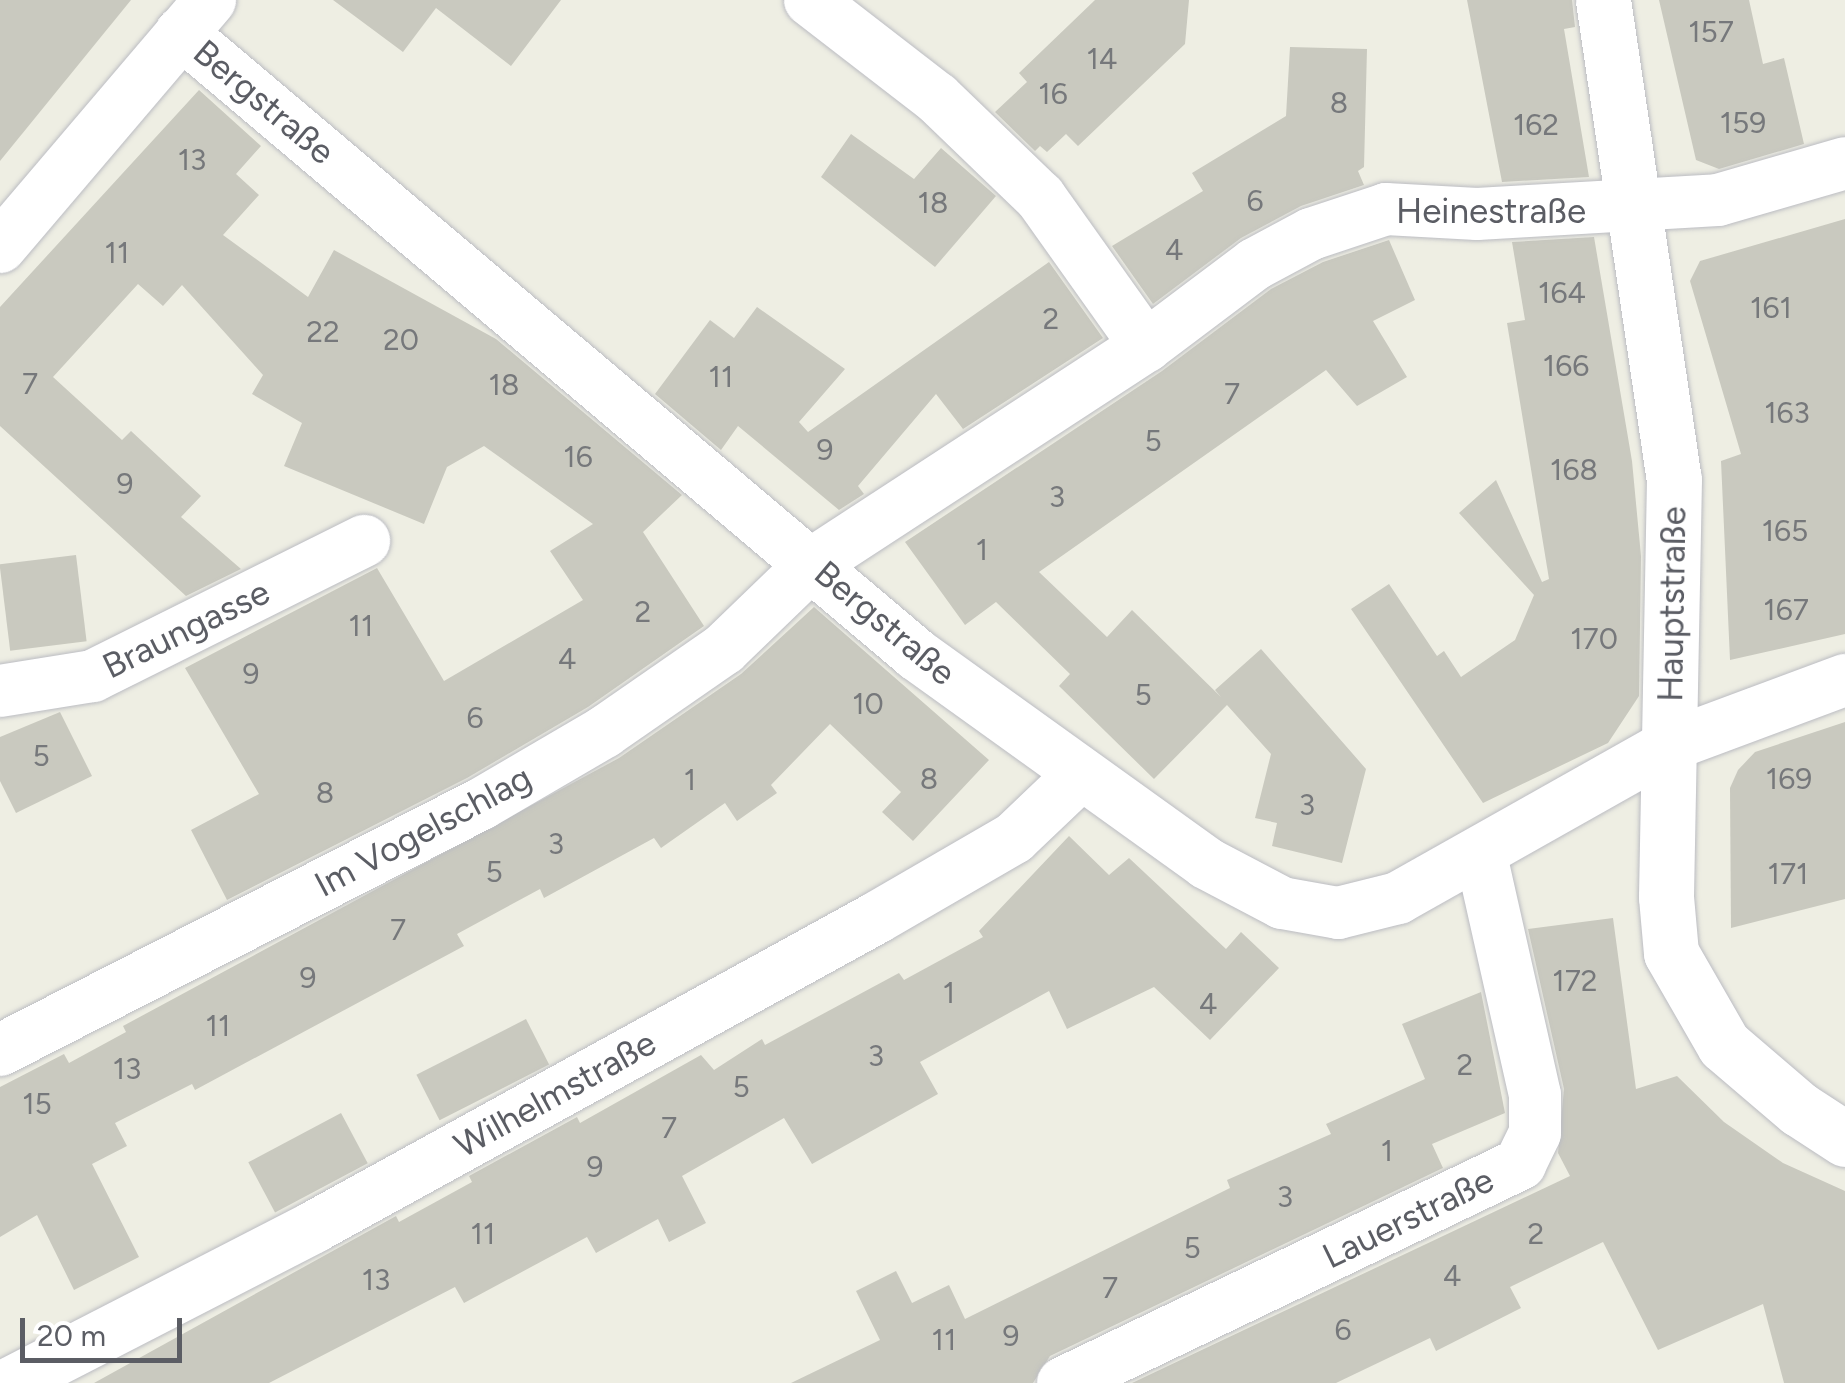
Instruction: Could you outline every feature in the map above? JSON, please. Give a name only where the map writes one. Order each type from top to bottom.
[{"type":"street","points":[[810,0],[937,98],[1040,197],[1146,346]]},
{"type":"street","name":"Hauptstraße","points":[[1603,0],[1674,478],[1671,953],[1724,1045],[1845,1139]]},
{"type":"street","points":[[0,247],[196,17]]},
{"type":"street","name":"Bergstraße","points":[[196,17],[917,655],[1206,863],[1282,903],[1353,910],[1398,898],[1481,856],[1670,745],[1845,680]]},
{"type":"street","name":"Heinestraße","points":[[814,563],[1146,346],[1254,264],[1311,234],[1386,209],[1634,210],[1718,200],[1845,163]]},
{"type":"street","name":"Braungasse","points":[[0,691],[93,676],[364,541]]},
{"type":"street","name":"Im Vogelschlag","points":[[0,1050],[481,804],[604,732],[724,650],[814,563]]},
{"type":"street","name":"Wilhelmstraße","points":[[11,1383],[314,1226],[876,918],[1014,838],[1080,776]]},
{"type":"street","name":"Lauerstraße","points":[[1062,1383],[1520,1164],[1535,1133],[1535,1095],[1481,856]]},
{"type":"building","points":[[0,0],[131,0],[0,161]]},
{"type":"building","points":[[333,0],[561,0],[511,66],[436,8],[403,52]]},
{"type":"building","points":[[1095,0],[1189,0],[1185,44],[1078,146],[1066,134],[1047,152],[1040,146],[1035,151],[995,112],[1027,82],[1019,73]]},
{"type":"building","points":[[1467,0],[1572,0],[1575,27],[1564,29],[1589,177],[1502,182]]},
{"type":"building","points":[[1659,0],[1749,0],[1763,64],[1784,58],[1804,144],[1719,169],[1696,160]]},
{"type":"building","points":[[1290,47],[1367,49],[1364,167],[1358,171],[1364,185],[1301,206],[1241,238],[1153,304],[1112,246],[1203,191],[1192,173],[1286,116]]},
{"type":"building","points":[[199,90],[261,146],[236,174],[259,195],[223,235],[308,297],[334,250],[496,339],[682,495],[643,532],[704,626],[588,707],[467,778],[227,900],[191,830],[259,794],[185,668],[377,568],[444,681],[583,600],[550,551],[593,524],[484,446],[447,467],[424,524],[284,466],[302,423],[252,394],[263,375],[182,285],[163,306],[138,284],[53,377],[122,440],[131,431],[201,496],[181,517],[241,569],[186,596],[0,426],[0,307]]},
{"type":"building","points":[[851,134],[914,179],[941,148],[996,196],[935,267],[821,177]]},
{"type":"building","points":[[1845,219],[1845,634],[1730,660],[1721,461],[1741,454],[1690,281],[1700,261]]},
{"type":"building","points":[[1594,237],[1632,461],[1641,556],[1639,696],[1608,743],[1483,803],[1351,609],[1389,584],[1437,656],[1444,651],[1461,677],[1515,640],[1534,595],[1459,513],[1496,480],[1542,582],[1549,579],[1507,323],[1525,320],[1512,242]]},
{"type":"building","points":[[1389,240],[1415,300],[1373,321],[1407,377],[1357,406],[1326,370],[1039,572],[1107,637],[1132,610],[1221,697],[1215,690],[1261,649],[1366,769],[1342,863],[1272,846],[1277,823],[1255,818],[1271,754],[1227,705],[1154,779],[1059,686],[1070,674],[996,602],[965,625],[905,542],[1162,371],[1271,289],[1323,262]]},
{"type":"building","points":[[1049,262],[1103,338],[963,429],[936,394],[858,486],[864,494],[839,510],[738,426],[721,450],[655,394],[710,320],[734,338],[757,307],[845,369],[799,422],[808,432]]},
{"type":"building","points":[[76,555],[87,641],[10,651],[0,564]]},
{"type":"building","points":[[814,607],[989,760],[913,841],[882,812],[901,792],[830,724],[771,785],[777,793],[737,821],[725,803],[661,848],[654,838],[544,898],[540,889],[457,934],[464,946],[195,1090],[192,1084],[115,1123],[127,1146],[92,1164],[139,1257],[74,1290],[37,1215],[0,1237],[0,1087],[64,1054],[69,1063],[126,1032],[123,1026],[619,758],[741,674]]},
{"type":"building","points":[[60,712],[92,776],[16,813],[0,781],[0,737]]},
{"type":"building","points":[[1845,722],[1845,899],[1731,928],[1730,788],[1738,770],[1755,752]]},
{"type":"building","points":[[1069,836],[1109,875],[1129,858],[1226,949],[1241,932],[1279,968],[1210,1040],[1154,987],[1067,1029],[1049,991],[920,1062],[938,1094],[812,1164],[784,1118],[682,1176],[706,1223],[669,1242],[658,1219],[596,1253],[587,1237],[464,1303],[455,1287],[269,1383],[94,1383],[396,1216],[399,1222],[472,1182],[469,1176],[577,1117],[580,1123],[701,1055],[714,1070],[762,1039],[765,1045],[899,973],[904,980],[983,937],[979,931]]},
{"type":"building","points":[[1613,918],[1636,1089],[1677,1076],[1724,1122],[1783,1163],[1845,1191],[1845,1383],[1784,1383],[1763,1304],[1658,1350],[1603,1242],[1510,1287],[1521,1308],[1436,1351],[1430,1338],[1336,1383],[1132,1383],[1570,1176],[1558,1153],[1564,1089],[1528,929]]},
{"type":"building","points":[[1481,992],[1505,1113],[1432,1144],[1443,1168],[1050,1356],[1033,1383],[791,1383],[880,1340],[856,1291],[896,1271],[912,1303],[949,1285],[965,1319],[1230,1188],[1227,1180],[1331,1134],[1326,1124],[1425,1079],[1402,1024]]},
{"type":"building","points":[[526,1019],[549,1064],[440,1120],[416,1075]]},
{"type":"building","points":[[341,1113],[368,1163],[275,1213],[248,1162]]}]
